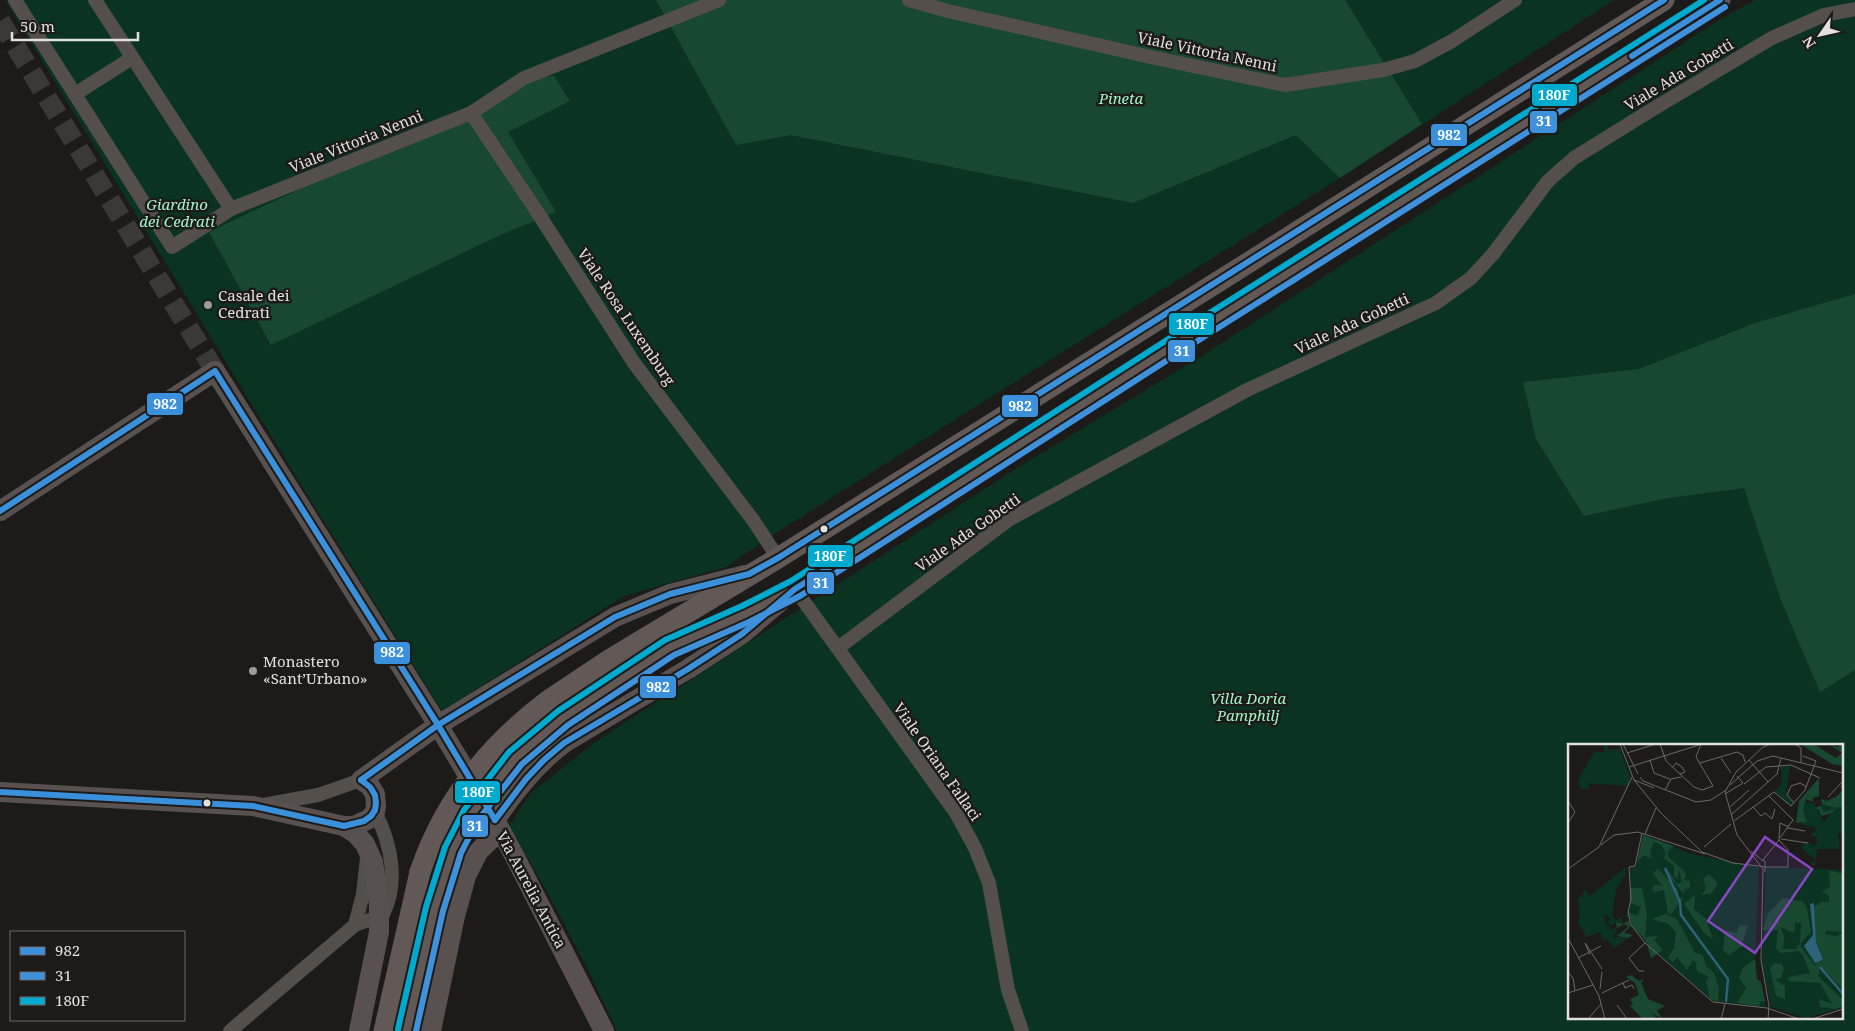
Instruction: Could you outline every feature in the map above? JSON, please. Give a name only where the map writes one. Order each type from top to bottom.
[{"type":"main road","points":[[384,1031],[420,872],[438,828],[466,782],[504,738],[531,714],[609,660],[778,558],[1664,0]]},
{"type":"main road","points":[[407,1031],[435,909],[449,861],[458,840],[471,815],[502,774],[516,758],[562,718],[670,647],[746,614],[795,589],[1167,350],[1720,0]]},
{"type":"main road","name":"Via Aurelia Antica","points":[[0,511],[215,371],[438,725],[498,826],[516,857],[604,1031]]},
{"type":"main road","points":[[0,792],[253,806],[344,826],[362,824],[375,812],[375,794],[370,786],[361,780],[438,725],[615,617],[670,594],[749,574]]},
{"type":"main road","points":[[431,1031],[455,916],[466,876],[478,852],[490,840],[498,826],[513,793],[548,755],[564,743],[742,634],[795,589]]},
{"type":"main road","points":[[344,826],[362,838],[368,849],[375,872],[380,920],[377,948],[359,1031]]},
{"type":"street","points":[[16,0],[75,94],[132,58]]},
{"type":"street","points":[[94,0],[231,209]]},
{"type":"street","name":"Viale Vittoria Nenni","points":[[75,94],[172,247],[231,209],[471,113],[524,78],[719,0]]},
{"type":"street","name":"Viale Vittoria Nenni","points":[[909,0],[948,11],[1285,86],[1383,70],[1415,61],[1452,41],[1515,0]]},
{"type":"street","name":"Viale Ada Gobetti","points":[[838,648],[1010,519],[1247,390],[1436,303],[1471,278],[1493,254],[1548,181],[1574,158],[1772,38],[1824,15],[1855,9]]},
{"type":"street","name":"Viale Rosa Luxemburg","points":[[471,113],[634,363],[753,520],[778,558]]},
{"type":"street","name":"Viale Oriana Fallaci","points":[[795,589],[956,813],[975,848],[989,883],[1008,990],[1022,1031]]},
{"type":"street","points":[[253,806],[318,795],[361,780]]},
{"type":"street","points":[[230,1031],[355,925],[369,920],[380,920],[391,894],[392,871],[388,844],[375,812]]},
{"type":"street","points":[[355,925],[363,894],[368,849]]},
{"type":"green space","name":"Giardino dei Cedrati","points":[[5,0],[1614,0],[1340,178],[765,540],[726,567],[624,596],[442,711],[297,478]]},
{"type":"green space","name":"Pineta","points":[[656,0],[1345,0],[1422,124],[1340,178],[1296,135],[1133,203],[791,135],[736,145]]},
{"type":"green space","name":"Villa Doria Pamphilj","points":[[1755,0],[1855,0],[1855,1031],[617,1031],[566,927],[509,826],[530,794],[595,742],[1014,470],[1205,354],[1719,20]]},
{"type":"green space","points":[[554,76],[570,101],[508,132],[556,212],[500,235],[271,345],[209,232],[537,77]]},
{"type":"green space","points":[[1855,294],[1855,670],[1820,692],[1780,598],[1744,488],[1668,498],[1584,516],[1536,439],[1523,382],[1639,369],[1755,323]]},
{"type":"tunnel","points":[[0,21],[215,371]]},
{"type":"transit line","name":"982","points":[[361,780],[438,725],[615,617],[670,594],[749,574],[778,558],[1664,0]]},
{"type":"transit line","name":"180F","points":[[398,1029],[426,907],[445,847],[464,810],[509,752],[558,711],[665,640],[742,606],[791,581],[1170,338],[1704,0]]},
{"type":"transit line","name":"982","points":[[1632,56],[1720,0]]},
{"type":"transit line","name":"31","points":[[416,1031],[443,911],[461,853],[478,820],[522,764],[568,725],[674,655],[749,622],[800,596],[1180,352],[1725,7]]},
{"type":"transit line","name":"982","points":[[0,511],[215,371],[438,725],[495,820]]},
{"type":"transit line","name":"982","points":[[495,820],[526,779],[564,743],[688,669],[742,634],[795,589],[833,565]]},
{"type":"transit line","name":"982","points":[[0,792],[253,806],[344,826],[364,821],[375,810],[375,795],[370,787],[361,780]]},
{"type":"place","name":"Casale dei Cedrati","points":[[208,305]]},
{"type":"place","name":"Monastero «Sant’Urbano»","points":[[253,671]]}]
